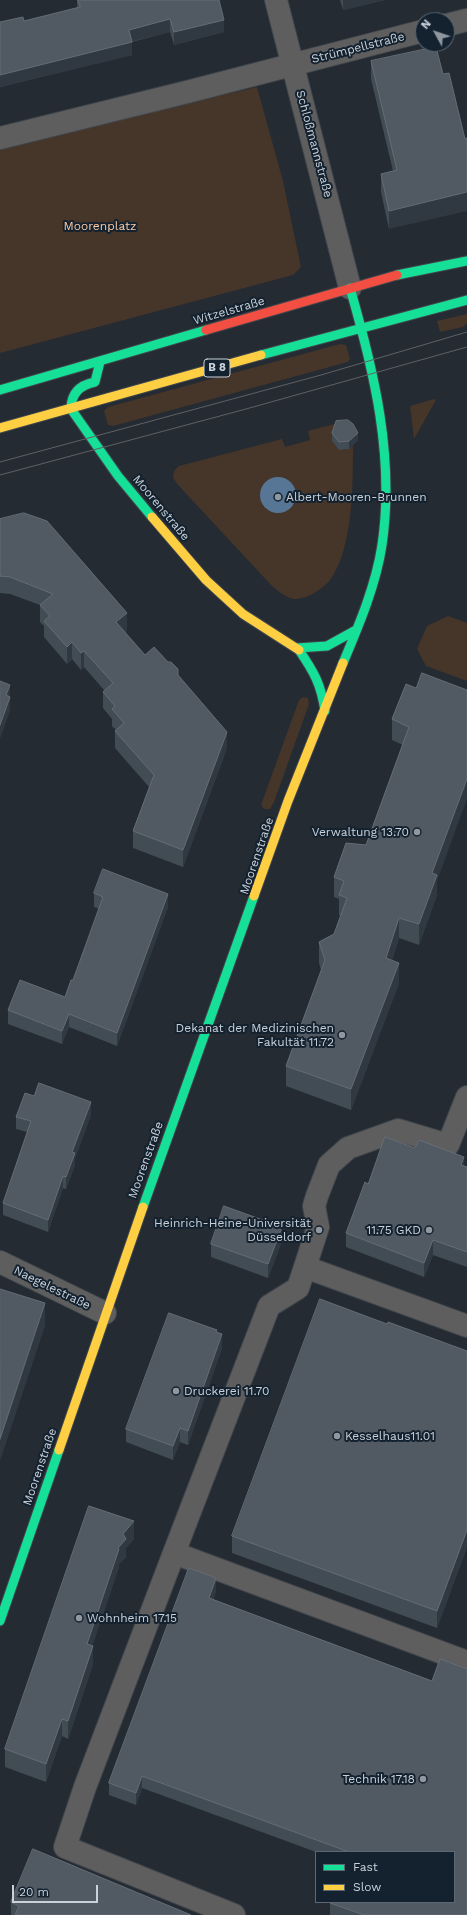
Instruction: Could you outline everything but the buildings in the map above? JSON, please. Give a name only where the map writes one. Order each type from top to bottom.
[{"type":"street","name":"Schloßmannstraße","points":[[276,0],[350,288]]},
{"type":"street","points":[[455,23],[467,20]]},
{"type":"street","name":"Strümpellstraße","points":[[292,64],[415,33]]},
{"type":"street","points":[[0,138],[187,92],[292,64]]},
{"type":"street","name":"Witzelstraße","points":[[0,390],[350,288],[408,272],[467,261]]},
{"type":"street","name":"Moorenstraße","points":[[0,1621],[105,1313],[176,1111],[247,922],[272,846],[356,630],[378,560],[382,544],[387,492],[380,419],[362,326],[350,288]]},
{"type":"street","name":"B 8","points":[[0,428],[362,326],[467,300]]},
{"type":"street","points":[[71,409],[70,404],[72,396],[77,389],[82,385],[95,382],[100,362]]},
{"type":"street","name":"Moorenstraße","points":[[71,409],[118,476],[206,580],[243,614],[297,648],[311,667],[322,690],[325,711]]},
{"type":"street","points":[[297,648],[327,646],[356,630]]},
{"type":"street","points":[[234,1915],[65,1848],[85,1787],[268,1306],[298,1288],[318,1227],[314,1206],[328,1165],[348,1148],[398,1130],[448,1145],[467,1097]]},
{"type":"street","name":"Naegelestraße","points":[[0,1262],[105,1313]]},
{"type":"street","points":[[305,1267],[467,1326]]},
{"type":"street","points":[[174,1553],[467,1662]]},
{"type":"green space","name":"Moorenplatz","points":[[257,87],[283,181],[301,267],[293,275],[0,353],[0,148]]},
{"type":"green space","points":[[467,314],[467,323],[463,327],[440,332],[437,321]]},
{"type":"green space","points":[[340,344],[346,345],[350,359],[348,362],[113,426],[108,425],[104,411],[108,407]]},
{"type":"green space","points":[[434,399],[436,400],[414,439],[410,406]]},
{"type":"green space","points":[[338,423],[332,439],[334,443],[341,449],[350,448],[353,446],[352,497],[347,534],[338,567],[330,580],[316,592],[303,598],[293,599],[285,596],[272,586],[173,478],[174,471],[179,466],[282,439],[285,447],[310,440],[308,431]],"holes":[[[286,479],[294,487],[296,494],[294,505],[277,512],[266,509]]]},
{"type":"green space","points":[[448,616],[467,623],[467,681],[426,666],[417,649],[427,626]]},
{"type":"green space","points":[[303,697],[308,698],[309,704],[274,802],[270,809],[264,809],[261,805],[299,700]]},
{"type":"water","name":"Albert-Mooren-Brunnen","points":[[282,477],[291,482],[295,488],[295,502],[291,508],[282,513],[274,513],[265,508],[261,502],[260,491],[265,482],[271,478]]},
{"type":"tram line","points":[[0,462],[321,375],[467,332]]},
{"type":"tram line","points":[[0,475],[246,409],[467,347]]},
{"type":"traffic: fast","points":[[397,275],[467,261]]},
{"type":"traffic: fast","points":[[343,663],[361,620],[376,575],[382,545],[386,480],[380,415],[367,351],[350,288]]},
{"type":"traffic: fast","points":[[261,355],[467,300]]},
{"type":"traffic: fast","points":[[0,390],[206,330]]},
{"type":"traffic: fast","points":[[100,362],[95,382],[85,385],[77,391],[71,403],[71,409],[118,476],[152,517]]},
{"type":"traffic: fast","points":[[297,648],[327,646],[356,630]]},
{"type":"traffic: fast","points":[[299,650],[309,665],[319,686],[325,711]]},
{"type":"traffic: fast","points":[[143,1207],[254,896]]},
{"type":"traffic: fast","points":[[0,1621],[59,1450]]},
{"type":"traffic: slow","points":[[0,428],[261,355]]},
{"type":"traffic: slow","points":[[152,517],[206,580],[243,614],[299,650]]},
{"type":"traffic: slow","points":[[254,896],[288,801],[343,663]]},
{"type":"traffic: slow","points":[[59,1450],[143,1207]]},
{"type":"traffic: jam","points":[[206,330],[397,275]]},
{"type":"place","name":"Albert-Mooren-Brunnen","points":[[278,497]]},
{"type":"place","name":"Verwaltung 13.70","points":[[417,832]]},
{"type":"place","name":"Dekanat der Medizinischen Fakultät 11.72","points":[[342,1035]]},
{"type":"place","name":"Heinrich-Heine-Universität Düsseldorf","points":[[319,1230]]},
{"type":"place","name":"11.75 GKD","points":[[429,1230]]},
{"type":"place","name":"Druckerei 11.70","points":[[176,1391]]},
{"type":"place","name":"Kesselhaus11.01","points":[[337,1436]]},
{"type":"place","name":"Wohnheim 17.15","points":[[79,1618]]},
{"type":"place","name":"Technik 17.18","points":[[423,1779]]}]
